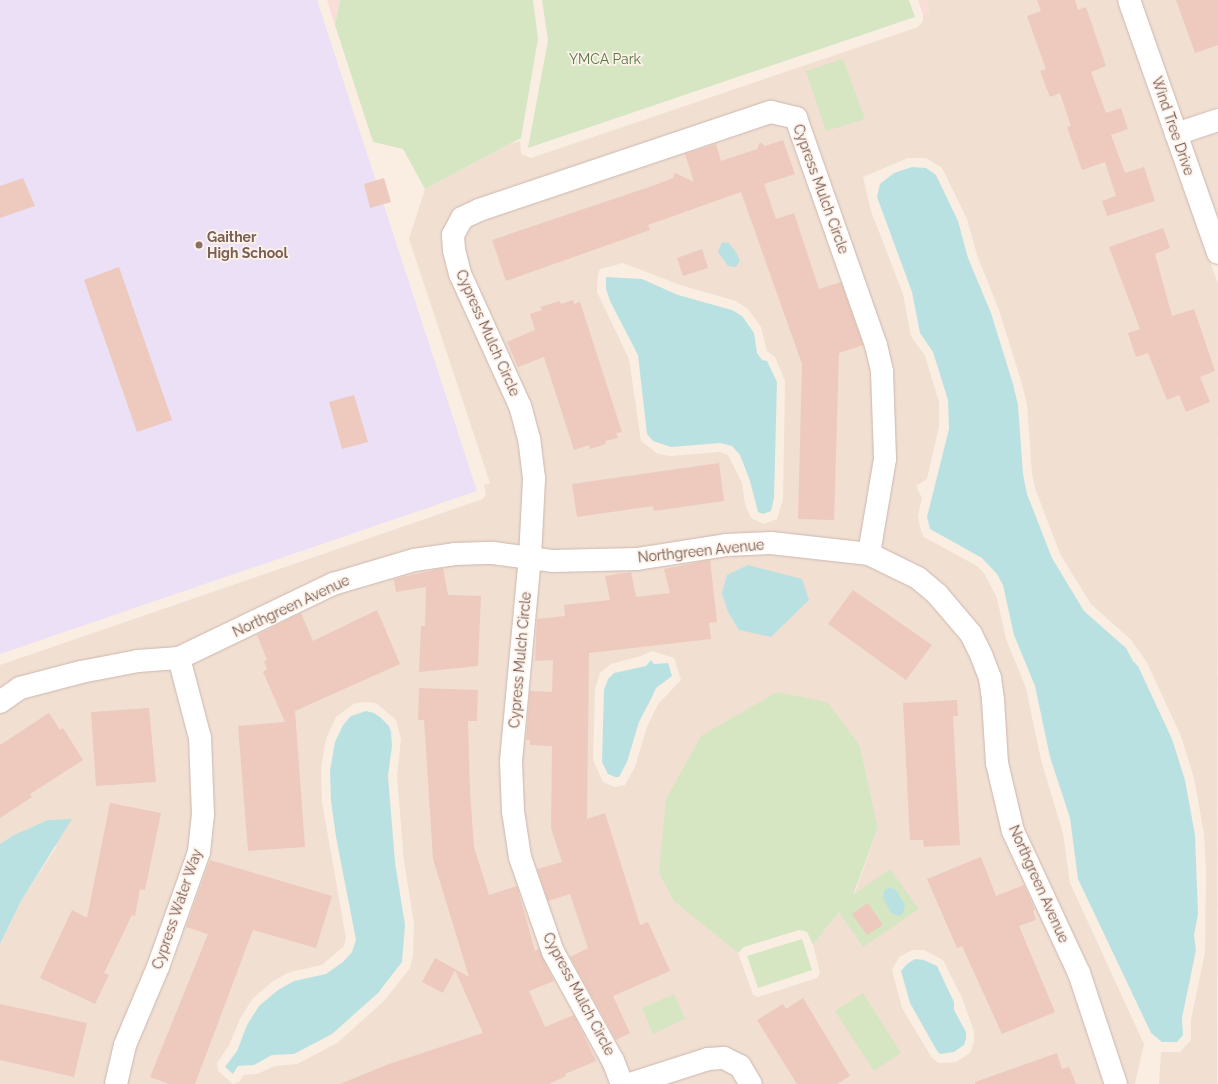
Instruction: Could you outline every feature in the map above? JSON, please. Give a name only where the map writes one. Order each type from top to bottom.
[{"type":"street","name":"Wind Tree Drive","points":[[1129,0],[1218,253]]},
{"type":"street","name":"Cypress Mulch Circle","points":[[622,1084],[614,1061],[553,952],[520,857],[514,811],[511,761],[530,558],[534,478],[529,439],[520,406],[460,274],[453,235],[462,218],[479,210],[771,112],[796,118],[876,345],[882,372],[885,459],[869,554]]},
{"type":"street","points":[[1176,134],[1218,120]]},
{"type":"street","name":"Northgreen Avenue","points":[[0,702],[20,688],[81,672],[138,661],[179,658],[333,584],[375,569],[455,554],[493,553],[554,561],[637,559],[726,545],[771,543],[869,554],[918,578],[937,594],[971,634],[982,657],[990,678],[997,763],[1013,831],[1079,973],[1116,1084]]},
{"type":"street","name":"Cypress Water Way","points":[[116,1084],[126,1045],[158,967],[198,852],[204,815],[200,738],[179,658]]},
{"type":"street","points":[[630,1084],[708,1058],[724,1058],[740,1066],[752,1084]]},
{"type":"shaded area","name":"Gaither High School","points":[[0,0],[317,0],[477,491],[0,654]]},
{"type":"shaded area","points":[[327,0],[340,0],[335,25]]},
{"type":"shaded area","points":[[918,0],[926,0],[930,13],[923,15]]},
{"type":"shaded area","points":[[926,0],[1118,0],[1218,284],[1217,1084],[1159,1084],[1161,1052],[1180,1052],[1191,1040],[1191,1020],[1205,952],[1206,871],[1204,834],[1194,778],[1181,736],[1146,661],[1131,640],[1091,604],[1060,554],[1036,491],[1032,474],[1027,404],[1021,381],[999,310],[977,255],[967,219],[942,168],[926,158],[908,158],[863,177],[871,211],[903,294],[911,336],[925,356],[939,402],[939,427],[927,479],[916,486],[922,498],[918,516],[921,531],[924,537],[977,566],[984,573],[997,598],[1006,639],[1026,688],[1041,760],[1063,833],[1070,883],[1144,1044],[1135,1084],[233,1084],[0,1084],[0,944],[21,901],[57,846],[12,836],[0,844],[0,665],[483,499],[486,494],[484,485],[490,483],[409,239],[425,189],[510,144],[520,141],[521,154],[531,158],[918,27],[923,21],[923,15],[930,13]],"holes":[[[623,263],[680,285],[736,301],[748,309],[761,327],[767,351],[775,357],[785,381],[783,499],[777,519],[764,524],[751,518],[745,504],[742,483],[728,455],[720,452],[670,456],[658,454],[641,441],[629,359],[597,292],[598,274],[600,269]],[[748,565],[770,572],[771,637]],[[652,651],[674,658],[681,680],[658,704],[647,727],[635,767],[625,785],[615,787],[603,782],[593,760],[595,689],[600,673],[611,664],[641,656]],[[355,703],[376,703],[396,720],[401,739],[397,777],[404,861],[414,924],[413,955],[410,968],[384,1001],[337,1043],[297,1064],[275,1066],[257,1074],[244,1075],[239,1082],[233,1084],[218,1071],[217,1063],[229,1045],[240,1019],[253,998],[273,981],[290,972],[322,965],[344,946],[346,938],[322,802],[321,768],[326,739],[336,717]],[[860,746],[878,829],[855,892],[813,945],[820,973],[817,978],[758,997],[753,995],[738,953],[675,901]],[[913,950],[924,950],[943,960],[962,998],[974,1031],[974,1042],[970,1053],[956,1062],[939,1063],[932,1058],[902,1008],[892,970],[899,957]]]},
{"type":"shaded area","points":[[1140,0],[1218,0],[1218,107],[1182,120]]},
{"type":"shaded area","points":[[1218,132],[1218,222],[1190,142]]},
{"type":"green space","points":[[340,0],[533,0],[538,39],[521,138],[425,189],[403,149],[373,142],[335,25]]},
{"type":"green space","name":"YMCA Park","points":[[542,0],[909,0],[915,17],[528,148],[548,40]]},
{"type":"green space","points":[[843,59],[865,119],[826,131],[806,71]]},
{"type":"green space","points":[[777,692],[827,702],[860,746],[878,828],[853,895],[890,869],[919,909],[863,947],[839,912],[813,945],[807,932],[799,930],[744,947],[738,953],[674,901],[659,873],[666,799],[701,736]]},
{"type":"green space","points":[[802,939],[812,970],[758,988],[747,956]]},
{"type":"green space","points":[[863,993],[901,1053],[874,1071],[835,1011]]},
{"type":"green space","points":[[674,994],[685,1019],[653,1034],[642,1008]]},
{"type":"water","points":[[912,167],[926,168],[936,175],[958,221],[968,258],[991,313],[1018,405],[1023,474],[1027,494],[1052,558],[1084,611],[1126,648],[1133,661],[1138,666],[1172,739],[1185,780],[1195,835],[1198,914],[1194,935],[1196,950],[1182,1018],[1183,1035],[1177,1042],[1162,1042],[1151,1033],[1078,879],[1070,818],[1050,757],[1035,686],[1014,635],[1003,585],[997,574],[982,558],[930,529],[927,517],[949,429],[948,400],[933,352],[920,333],[912,292],[877,197],[880,184],[894,173]]},
{"type":"water","points":[[722,242],[729,243],[736,252],[740,261],[736,267],[728,266],[718,252]]},
{"type":"water","points":[[606,277],[642,279],[678,295],[732,310],[742,316],[754,333],[757,353],[762,360],[767,361],[777,382],[774,498],[771,511],[763,514],[758,512],[750,481],[740,455],[732,446],[720,443],[671,447],[653,441],[647,434],[638,355],[610,301],[606,289]]},
{"type":"water","points":[[748,565],[802,579],[809,600],[771,637],[739,630],[728,612],[722,593],[727,575]]},
{"type":"water","points":[[651,660],[654,664],[668,663],[672,676],[656,688],[639,722],[627,762],[619,777],[615,777],[608,774],[602,762],[604,690],[608,679],[614,673],[646,666]]},
{"type":"water","points":[[366,711],[374,713],[380,717],[389,726],[391,732],[392,746],[388,776],[395,862],[405,925],[402,962],[378,993],[332,1034],[294,1054],[272,1055],[254,1065],[238,1066],[233,1074],[225,1067],[237,1051],[247,1025],[259,1006],[278,990],[294,981],[326,974],[343,962],[352,952],[356,940],[336,837],[331,801],[330,771],[335,742],[343,725],[351,716]]},
{"type":"water","points":[[72,819],[21,901],[0,944],[0,844],[12,836],[48,820]]},
{"type":"water","points":[[889,887],[896,890],[905,905],[903,914],[899,916],[891,913],[883,898],[884,891]]},
{"type":"water","points":[[915,959],[924,960],[937,966],[954,1002],[954,1010],[966,1032],[966,1038],[964,1045],[954,1052],[940,1054],[937,1051],[910,1003],[901,971],[907,964]]},
{"type":"building","points":[[1037,0],[1075,0],[1078,10],[1086,7],[1106,66],[1091,72],[1106,113],[1121,108],[1128,129],[1111,135],[1125,173],[1144,167],[1155,201],[1107,216],[1102,201],[1116,196],[1105,162],[1082,170],[1067,127],[1071,126],[1060,93],[1050,97],[1040,71],[1046,69],[1027,16],[1041,11]]},
{"type":"building","points":[[1176,0],[1218,0],[1218,45],[1195,53]]},
{"type":"building","points":[[783,140],[795,174],[764,184],[776,219],[794,213],[819,289],[841,282],[863,345],[839,353],[834,520],[798,519],[802,364],[741,192],[648,225],[650,230],[506,281],[492,240],[655,185],[673,178],[675,173],[694,182],[685,154],[716,144],[721,161],[757,149],[760,142],[765,146]]},
{"type":"building","points":[[23,178],[35,206],[0,218],[0,186]]},
{"type":"building","points":[[384,178],[391,202],[370,208],[364,184]]},
{"type":"building","points":[[1163,228],[1170,248],[1155,254],[1172,316],[1194,309],[1215,371],[1200,377],[1210,402],[1186,412],[1179,395],[1167,400],[1148,353],[1136,357],[1128,333],[1140,329],[1109,247]]},
{"type":"building","points":[[702,249],[708,268],[683,276],[677,258]]},
{"type":"building","points":[[119,267],[172,420],[137,432],[84,280]]},
{"type":"building","points":[[573,300],[574,304],[580,302],[622,432],[616,433],[618,438],[605,441],[606,444],[590,449],[589,445],[574,450],[544,357],[518,367],[507,342],[535,330],[530,314],[542,310],[540,307],[560,301],[561,304]]},
{"type":"building","points":[[354,395],[368,442],[342,449],[329,402]]},
{"type":"building","points":[[719,463],[724,501],[654,511],[653,506],[577,517],[572,484]]},
{"type":"building","points":[[710,560],[717,622],[709,623],[711,639],[589,653],[587,819],[605,813],[640,925],[648,922],[670,971],[613,996],[630,1033],[616,1040],[570,957],[588,948],[570,894],[548,901],[537,869],[562,862],[551,828],[552,746],[530,745],[530,740],[526,740],[530,691],[552,692],[553,660],[535,661],[537,619],[565,616],[564,605],[610,600],[605,576],[631,572],[636,597],[670,593],[664,569]]},
{"type":"building","points":[[443,568],[448,595],[481,596],[478,666],[419,672],[421,626],[425,626],[426,587],[396,592],[394,579]]},
{"type":"building","points":[[853,590],[932,645],[906,680],[828,624]]},
{"type":"building","points":[[377,610],[400,664],[295,711],[305,847],[248,851],[238,726],[285,722],[263,672],[267,669],[264,661],[267,660],[257,635],[301,613],[313,641]]},
{"type":"building","points":[[419,688],[478,690],[477,721],[468,721],[470,792],[474,847],[489,895],[517,886],[535,951],[539,949],[554,981],[529,991],[545,1027],[574,1015],[596,1061],[565,1074],[566,1076],[549,1084],[340,1084],[389,1064],[483,1033],[455,970],[443,993],[422,982],[435,958],[469,977],[433,859],[424,720],[418,720]]},
{"type":"building","points":[[957,700],[958,716],[953,716],[960,845],[924,847],[923,840],[910,840],[903,703]]},
{"type":"building","points":[[149,708],[156,782],[96,786],[91,712]]},
{"type":"building","points":[[49,713],[60,730],[63,728],[83,760],[30,794],[32,797],[0,818],[0,745]]},
{"type":"building","points":[[110,803],[161,813],[145,890],[140,889],[135,916],[132,915],[104,973],[109,975],[95,1004],[40,978],[72,910],[87,918]]},
{"type":"building","points":[[981,857],[996,896],[1024,885],[1035,910],[1033,911],[1036,920],[1019,926],[1055,1012],[1002,1034],[962,946],[957,948],[927,879]]},
{"type":"building","points":[[210,860],[332,896],[316,948],[253,930],[195,1084],[169,1084],[150,1077],[208,934],[186,927]]},
{"type":"building","points":[[868,903],[883,925],[867,935],[852,914]]},
{"type":"building","points":[[803,998],[850,1076],[837,1084],[797,1084],[757,1020],[783,1004],[786,1009]]},
{"type":"building","points":[[0,1004],[87,1023],[74,1077],[0,1060]]},
{"type":"building","points":[[1057,1053],[1062,1069],[1069,1067],[1076,1084],[975,1084],[975,1082]]},
{"type":"place","name":"Gaither High School","points":[[199,245]]}]
